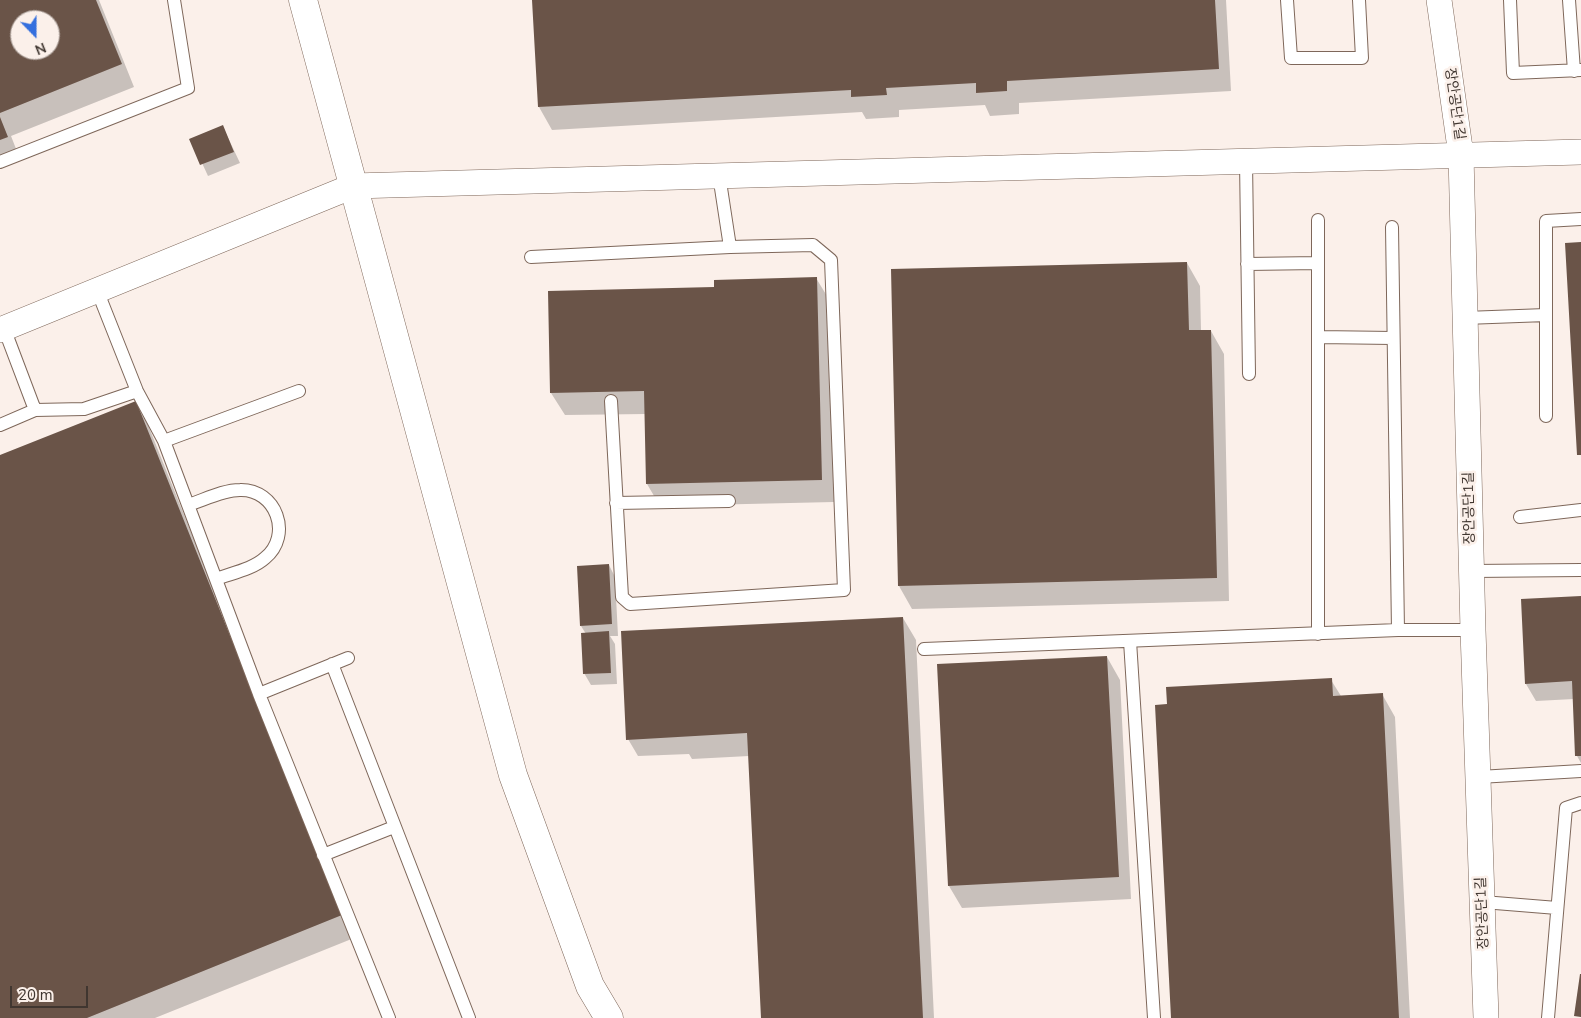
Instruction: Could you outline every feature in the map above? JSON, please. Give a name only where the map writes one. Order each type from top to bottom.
[{"type":"main road","points":[[303,0],[513,775],[590,986],[609,1018]]},
{"type":"street","name":"장안공단1길","points":[[1439,0],[1461,155],[1473,630],[1486,1018]]},
{"type":"street","points":[[2,329],[353,186],[1581,152]]},
{"type":"lane","points":[[0,162],[188,88],[174,0]]},
{"type":"lane","points":[[1287,0],[1290,58],[1362,58],[1360,0]]},
{"type":"lane","points":[[1510,0],[1513,73],[1577,71],[1569,0]]},
{"type":"lane","points":[[1246,161],[1249,374]]},
{"type":"lane","points":[[719,176],[730,247]]},
{"type":"lane","points":[[1546,416],[1546,221],[1581,219]]},
{"type":"lane","points":[[1318,220],[1318,634]]},
{"type":"lane","points":[[1392,227],[1398,630]]},
{"type":"lane","points":[[531,257],[730,247],[813,245],[831,260],[844,590],[630,604],[622,597],[611,402]]},
{"type":"lane","points":[[1248,264],[1318,263]]},
{"type":"lane","points":[[97,290],[138,391],[164,441],[259,694],[389,1018]]},
{"type":"lane","points":[[1465,318],[1546,315]]},
{"type":"lane","points":[[2,329],[35,410]]},
{"type":"lane","points":[[1318,337],[1394,338]]},
{"type":"lane","points":[[0,425],[35,410],[84,409],[138,391]]},
{"type":"lane","points":[[164,441],[299,392]]},
{"type":"lane","points":[[188,505],[239,490],[252,491],[262,496],[271,504],[277,515],[280,527],[278,539],[273,550],[265,559],[216,579]]},
{"type":"lane","points":[[616,502],[729,501]]},
{"type":"lane","points":[[1520,517],[1581,510]]},
{"type":"lane","points":[[1472,571],[1581,570]]},
{"type":"lane","points":[[924,649],[1398,630],[1473,630]]},
{"type":"lane","points":[[1130,641],[1154,1018]]},
{"type":"lane","points":[[259,694],[348,658]]},
{"type":"lane","points":[[332,664],[469,1018]]},
{"type":"lane","points":[[1479,777],[1581,771]]},
{"type":"lane","points":[[1548,1018],[1566,808],[1581,803]]},
{"type":"lane","points":[[323,854],[394,827]]},
{"type":"lane","points":[[1483,902],[1558,908]]},
{"type":"building","points":[[0,0],[96,0],[122,64],[0,113]]},
{"type":"building","points":[[532,0],[1215,0],[1219,69],[1007,81],[1007,91],[976,93],[976,83],[886,88],[887,95],[851,97],[851,90],[538,107]]},
{"type":"building","points":[[0,117],[8,137],[0,140]]},
{"type":"building","points":[[223,125],[234,152],[200,165],[189,139]]},
{"type":"building","points":[[1581,242],[1581,455],[1577,455],[1565,243]]},
{"type":"building","points":[[1187,262],[1189,330],[1211,330],[1217,578],[898,586],[891,269]]},
{"type":"building","points":[[817,277],[822,480],[646,484],[644,391],[550,393],[548,291],[714,287],[714,280]]},
{"type":"building","points":[[136,401],[342,915],[87,1018],[0,1018],[0,455]]},
{"type":"building","points":[[609,564],[612,624],[580,626],[577,566]]},
{"type":"building","points":[[1581,596],[1581,756],[1575,756],[1572,681],[1525,684],[1521,599]]},
{"type":"building","points":[[903,617],[923,1018],[761,1018],[747,733],[626,740],[621,631]]},
{"type":"building","points":[[609,631],[611,673],[583,674],[581,633]]},
{"type":"building","points":[[1107,656],[1119,877],[948,886],[937,664]]},
{"type":"building","points":[[1332,678],[1333,696],[1383,693],[1399,1018],[1171,1018],[1155,705],[1167,704],[1166,687]]},
{"type":"building","points":[[1581,974],[1581,1017],[1574,1016]]}]
